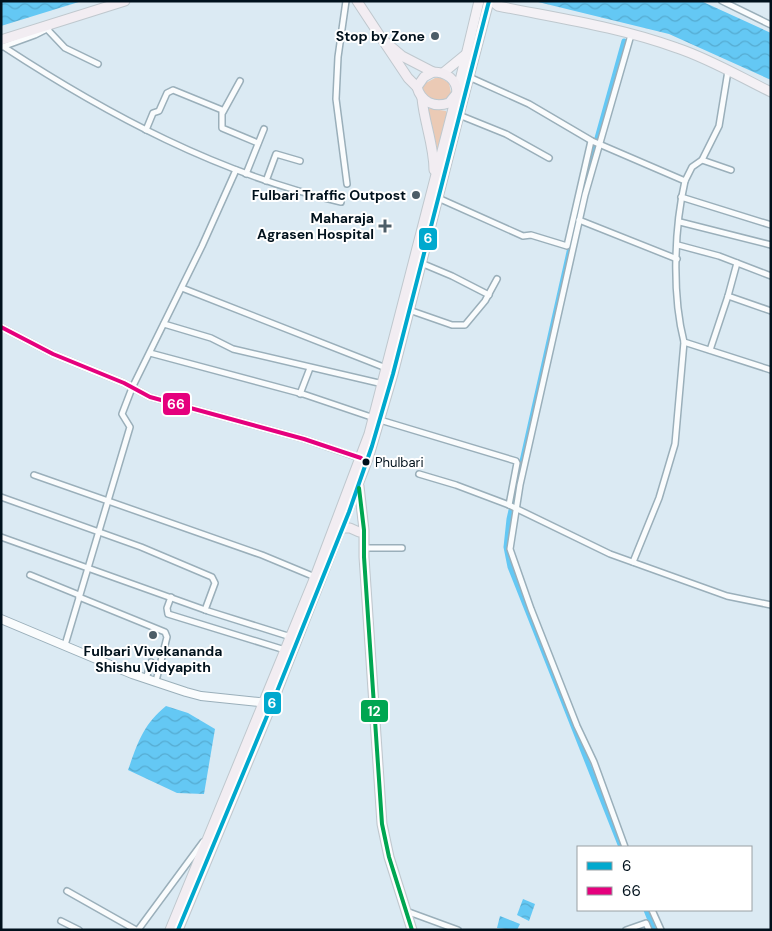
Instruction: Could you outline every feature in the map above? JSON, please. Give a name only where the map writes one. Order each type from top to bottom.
[{"type":"highway","points":[[2,45],[125,1]]},
{"type":"highway","points":[[357,1],[408,78],[417,87],[422,98],[424,116],[433,152],[434,185]]},
{"type":"highway","points":[[268,703],[285,650],[354,485],[377,419],[409,310],[459,116],[460,95],[455,82],[443,73],[433,72],[402,56],[382,39]]},
{"type":"highway","points":[[417,87],[424,77],[433,72]]},
{"type":"highway","points":[[422,98],[433,104],[444,104],[453,101],[460,95]]},
{"type":"highway","points":[[363,551],[358,532],[354,497],[355,473],[377,419],[387,368],[434,185],[460,95]]},
{"type":"highway","points":[[354,485],[363,551],[381,816],[389,857],[412,930]]},
{"type":"highway","points":[[178,930],[268,703],[354,497]]},
{"type":"highway","points":[[342,528],[350,528],[358,532]]},
{"type":"highway","points":[[170,930],[209,835],[264,713]]},
{"type":"main road","points":[[460,95],[479,1]]},
{"type":"main road","points":[[460,95],[468,77],[487,12],[493,3],[631,35],[682,50],[771,92]]},
{"type":"main road","points":[[443,73],[467,53]]},
{"type":"main road","points":[[1,619],[146,679],[201,696],[268,703]]},
{"type":"main road","points":[[244,701],[264,713]]},
{"type":"street","points":[[346,1],[338,57],[336,100],[347,184]]},
{"type":"street","points":[[722,1],[771,25]]},
{"type":"street","points":[[51,27],[65,48],[98,64]]},
{"type":"street","points":[[438,198],[523,236],[531,235],[566,246],[595,142],[631,35]]},
{"type":"street","points":[[2,45],[43,72],[146,130],[246,174],[293,190],[341,202]]},
{"type":"street","points":[[633,562],[659,498],[675,444],[684,342],[676,300],[681,197],[685,181],[692,167],[702,160],[719,126],[728,71]]},
{"type":"street","points":[[468,77],[529,104],[595,142],[685,181]]},
{"type":"street","points":[[240,81],[223,112],[220,125],[222,128],[258,143]]},
{"type":"street","points":[[146,130],[153,113],[159,111],[167,93],[172,90],[223,112]]},
{"type":"street","points":[[459,116],[506,134],[549,158]]},
{"type":"street","points":[[246,174],[264,129]]},
{"type":"street","points":[[595,142],[580,220],[516,508],[510,549],[520,581],[577,726],[594,762],[625,846]]},
{"type":"street","points":[[266,181],[276,154],[300,161]]},
{"type":"street","points":[[702,160],[732,170]]},
{"type":"street","points":[[65,645],[130,427],[122,416],[132,388],[182,288],[236,170]]},
{"type":"street","points":[[681,197],[771,225]]},
{"type":"street","points":[[580,220],[677,259]]},
{"type":"street","points":[[680,222],[771,245]]},
{"type":"street","points":[[678,245],[737,263],[771,276]]},
{"type":"street","points":[[421,263],[489,295]]},
{"type":"street","points":[[710,350],[737,263]]},
{"type":"street","points":[[409,310],[458,326],[465,325],[489,295],[498,279]]},
{"type":"street","points":[[182,288],[387,368]]},
{"type":"street","points":[[728,296],[771,312]]},
{"type":"street","points":[[164,324],[211,338],[233,349],[383,384]]},
{"type":"street","points":[[1,327],[53,354],[150,397],[296,436],[361,458]]},
{"type":"street","points":[[684,342],[771,370]]},
{"type":"street","points":[[150,353],[300,394],[516,461],[509,505]]},
{"type":"street","points":[[300,394],[310,368]]},
{"type":"street","points":[[419,474],[456,485],[509,505],[610,554],[727,596],[771,605]]},
{"type":"street","points":[[34,475],[315,577]]},
{"type":"street","points":[[1,497],[98,531],[212,577],[215,583],[205,610]]},
{"type":"street","points":[[1,537],[205,610],[291,637]]},
{"type":"street","points":[[363,551],[402,548]]},
{"type":"street","points":[[30,575],[165,632],[166,637],[156,681]]},
{"type":"street","points":[[171,597],[166,611],[168,614],[285,650]]},
{"type":"street","points":[[146,679],[151,662]]},
{"type":"street","points":[[67,891],[137,930],[178,873],[209,835]]},
{"type":"street","points":[[406,911],[458,930]]},
{"type":"street","points":[[652,911],[661,930]]},
{"type":"street","points":[[61,921],[79,930]]},
{"type":"street","points":[[626,930],[646,923],[650,930]]},
{"type":"shaded area","points":[[435,78],[441,78],[449,83],[451,93],[446,99],[437,101],[426,98],[422,89],[424,84]]},
{"type":"shaded area","points":[[427,108],[446,111],[447,113],[438,152]]},
{"type":"water","points":[[1,1],[82,1],[1,26]]},
{"type":"water","points":[[534,1],[701,1],[771,33],[771,80],[669,34]]},
{"type":"water","points":[[166,706],[188,713],[215,729],[204,794],[177,793],[128,770],[138,742],[152,720]]},
{"type":"water","points":[[523,899],[535,904],[529,921],[517,915]]},
{"type":"water","points":[[500,916],[520,924],[517,930],[497,928]]},
{"type":"waterway","points":[[621,846],[510,567],[506,547],[509,519],[584,185],[624,41]]},
{"type":"waterway","points":[[646,911],[654,930]]},
{"type":"transit line","name":"6","points":[[178,930],[349,512],[372,446],[393,374],[489,1]]},
{"type":"transit line","name":"66","points":[[1,327],[53,354],[124,383],[150,397],[304,439],[361,458]]},
{"type":"transit line","name":"12","points":[[359,488],[364,530],[364,557],[382,824],[389,857],[412,930]]},
{"type":"place","name":"Stop by Zone","points":[[435,36]]},
{"type":"place","name":"Fulbari Traffic Outpost","points":[[416,195]]},
{"type":"place","name":"Maharaja Agrasen Hospital","points":[[385,226]]},
{"type":"place","name":"Phulbari","points":[[366,462]]},
{"type":"place","name":"Fulbari Vivekananda Shishu Vidyapith","points":[[153,635]]}]
